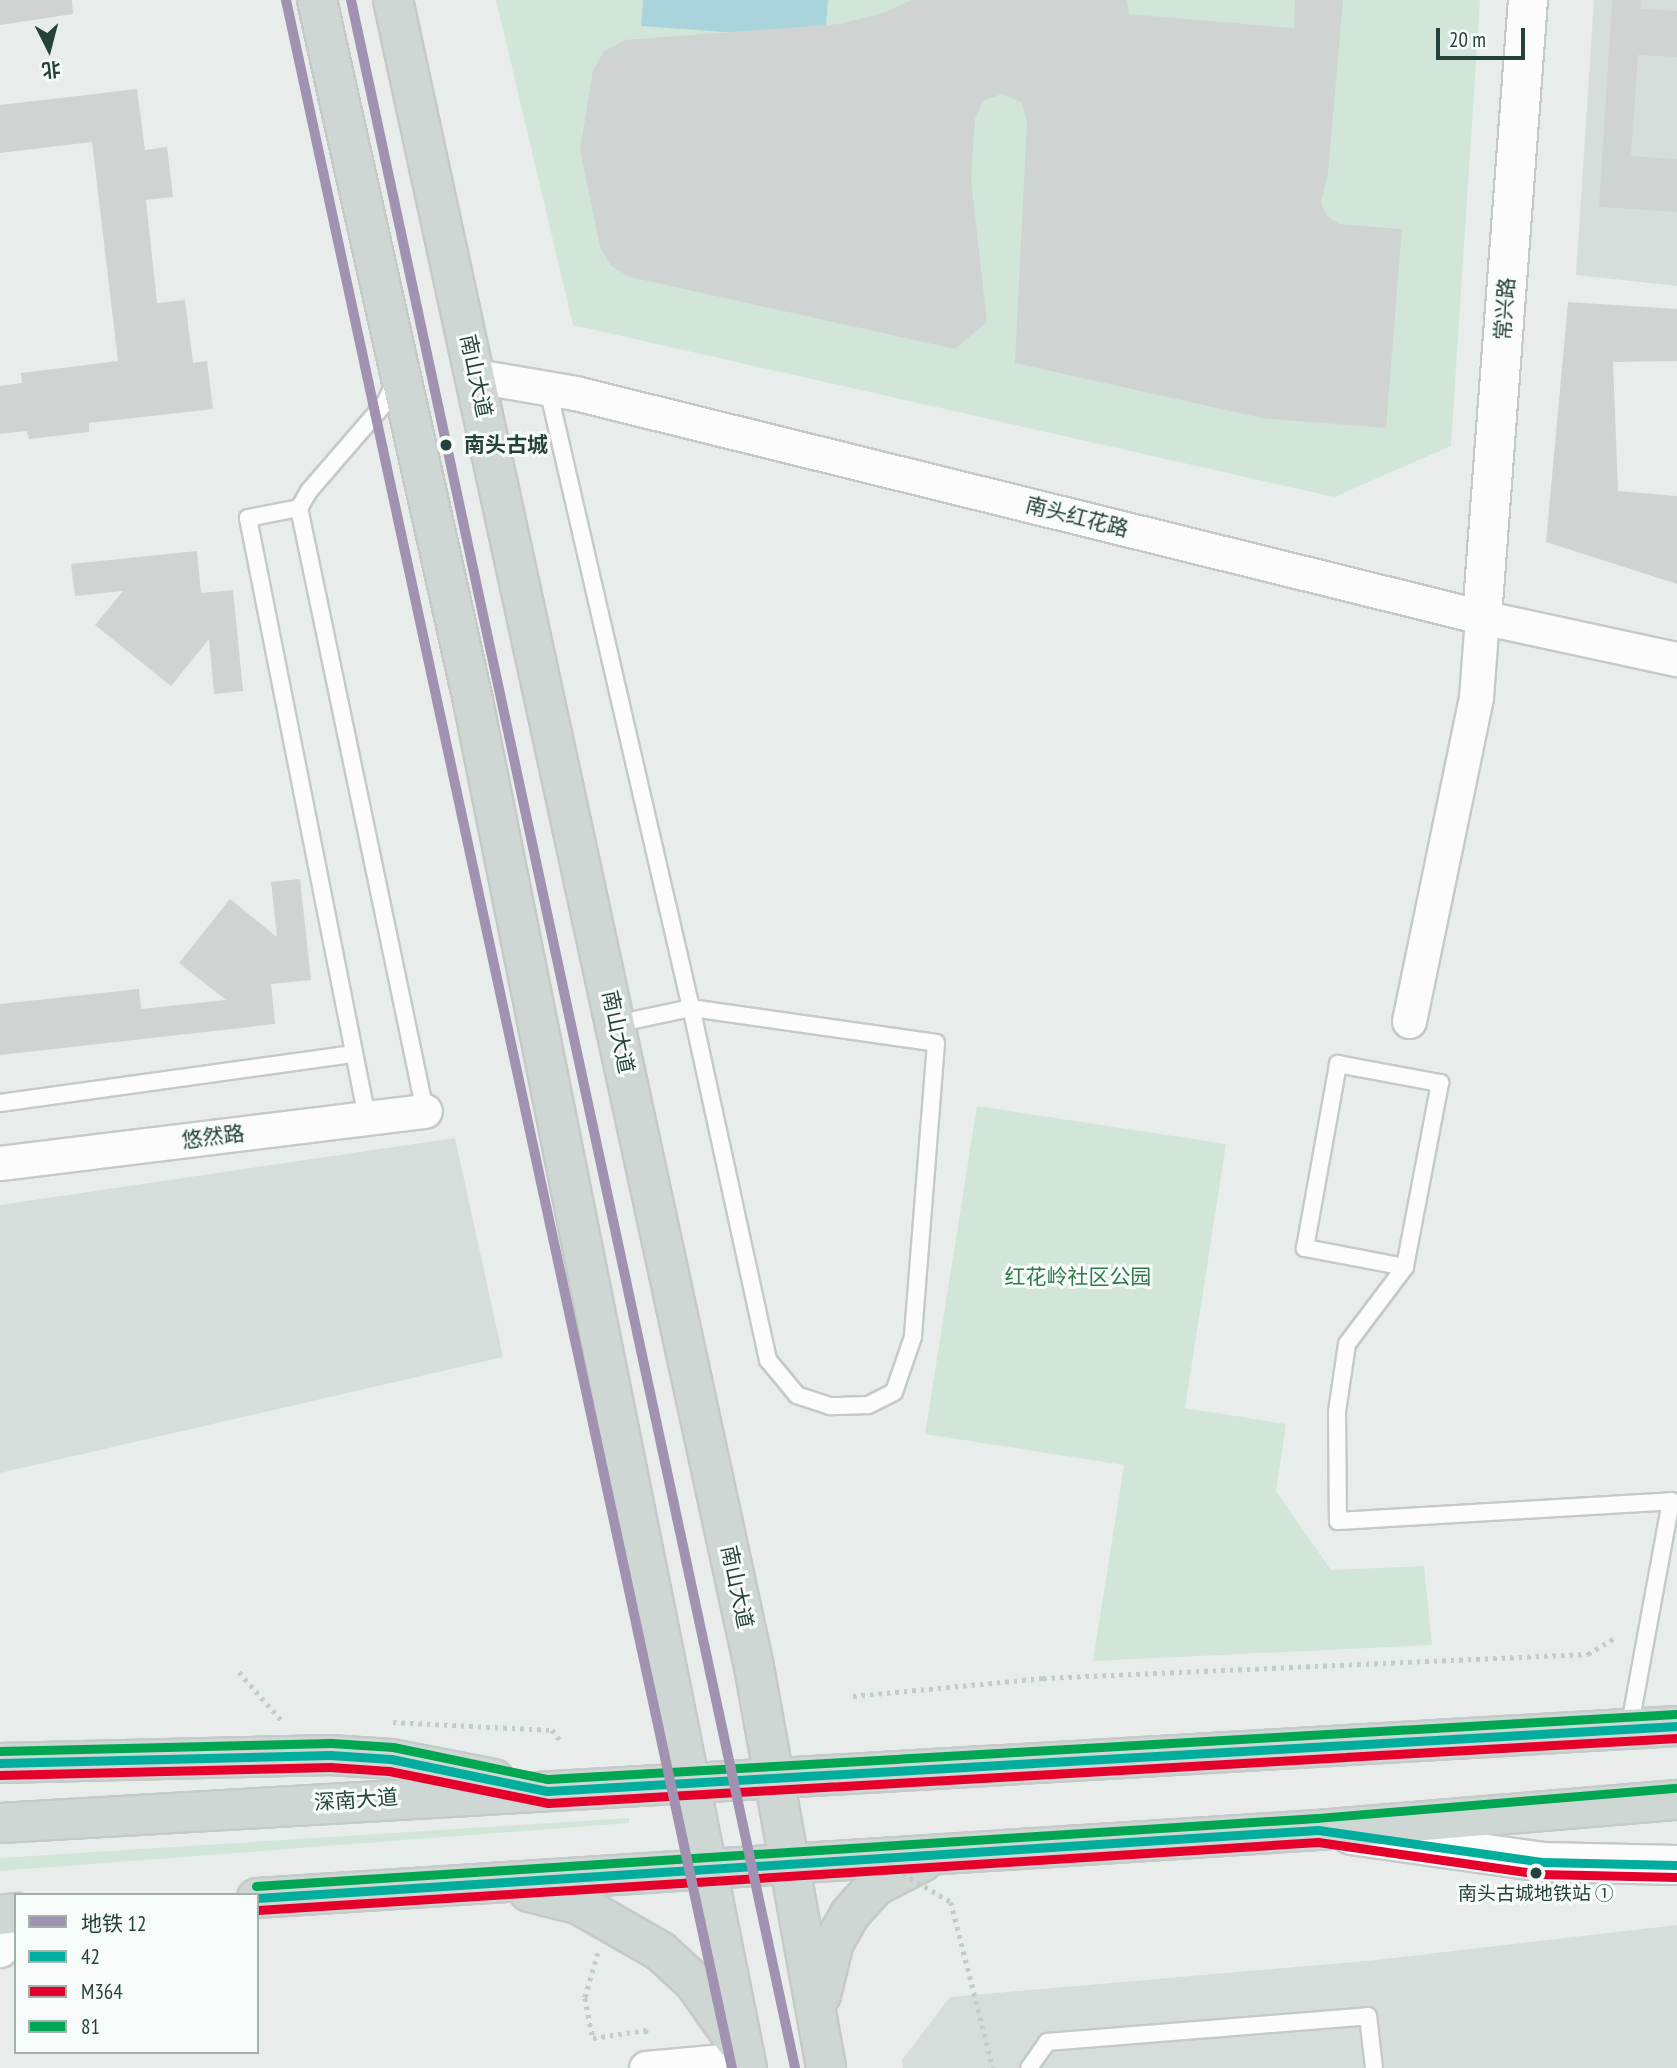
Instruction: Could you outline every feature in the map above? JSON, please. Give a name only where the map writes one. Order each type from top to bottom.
[{"type":"main road","points":[[317,0],[473,701],[693,1785],[746,2063]]},
{"type":"main road","name":"南山大道","points":[[393,0],[616,1024],[775,1779],[826,2068]]},
{"type":"main road","name":"深南大道","points":[[0,1823],[1677,1726]]},
{"type":"main road","points":[[0,1763],[330,1755],[391,1759],[547,1791]]},
{"type":"main road","points":[[259,1898],[1318,1830],[1677,1800]]},
{"type":"main road","points":[[818,2028],[822,1976],[850,1914],[875,1885],[909,1866],[950,1853]]},
{"type":"main road","points":[[472,1885],[578,1904],[621,1926],[660,1951],[694,1982],[719,2012],[746,2063]]},
{"type":"street","name":"常兴路","points":[[1482,617],[1528,0]]},
{"type":"street","name":"南头红花路","points":[[476,376],[548,389],[1482,617],[1677,659]]},
{"type":"street","points":[[1409,1021],[1476,697],[1482,617]]},
{"type":"street","name":"悠然路","points":[[0,1163],[425,1111]]},
{"type":"street","points":[[1318,1830],[1542,1862],[1677,1865]]},
{"type":"street","points":[[0,1950],[14,1938]]},
{"type":"street","points":[[646,2068],[746,2063]]},
{"type":"lane","points":[[400,374],[385,403],[309,491],[299,508],[425,1111]]},
{"type":"lane","points":[[548,389],[691,1008],[768,1360],[797,1395],[830,1406],[868,1405],[894,1392],[913,1337],[936,1042],[691,1008],[616,1024]]},
{"type":"lane","points":[[299,508],[248,518],[367,1118]]},
{"type":"lane","points":[[0,1103],[354,1054]]},
{"type":"lane","points":[[1405,1267],[1305,1248],[1338,1065],[1440,1083],[1405,1267],[1347,1344],[1337,1412],[1338,1521],[1671,1501],[1629,1728]]},
{"type":"lane","points":[[1029,2068],[1047,2042],[1367,2016],[1374,2068]]},
{"type":"path","points":[[853,1696],[1043,1678],[1588,1654],[1616,1637]]},
{"type":"path","points":[[239,1672],[285,1724]]},
{"type":"path","points":[[382,1724],[434,1722],[552,1730],[562,1743]]},
{"type":"path","points":[[888,1865],[951,1902],[993,2068]]},
{"type":"path","points":[[599,1948],[585,1998],[593,2038],[646,2030]]},
{"type":"shaded area","points":[[1594,0],[1677,0],[1677,286],[1576,275]]},
{"type":"shaded area","points":[[455,1138],[503,1357],[0,1473],[0,1205]]},
{"type":"shaded area","points":[[1677,1925],[1677,2068],[903,2068],[902,2060],[950,1997],[1376,1960]]},
{"type":"green space","points":[[496,0],[1480,0],[1451,446],[1334,497],[573,325]]},
{"type":"green space","name":"红花岭社区公园","points":[[977,1106],[1226,1144],[1185,1408],[1286,1424],[1276,1491],[1331,1570],[1424,1566],[1432,1645],[1093,1661],[1124,1465],[925,1434]]},
{"type":"green space","points":[[629,1818],[629,1823],[0,1871],[0,1858]]},
{"type":"water","points":[[643,0],[828,0],[825,39],[641,26]]},
{"type":"building","points":[[0,0],[72,0],[73,14],[0,25]]},
{"type":"building","points":[[912,0],[1127,0],[1129,14],[1294,28],[1295,0],[1343,0],[1328,174],[1321,203],[1327,216],[1339,224],[1402,229],[1386,428],[1262,418],[1015,363],[1027,121],[1021,102],[1002,94],[983,101],[975,119],[971,180],[987,322],[955,349],[630,277],[611,266],[600,247],[580,150],[593,70],[604,51],[625,40],[839,24],[883,13]]},
{"type":"building","points":[[1612,0],[1641,0],[1640,9],[1677,11],[1677,57],[1638,55],[1631,156],[1677,159],[1677,212],[1599,207]]},
{"type":"building","points":[[137,89],[145,150],[167,147],[173,197],[146,200],[157,303],[185,300],[193,363],[207,361],[213,409],[89,423],[89,432],[29,439],[27,431],[0,434],[0,386],[22,383],[21,373],[118,361],[92,142],[0,153],[0,105]]},
{"type":"building","points":[[1568,302],[1677,309],[1677,361],[1613,362],[1618,491],[1677,496],[1677,584],[1546,542]]},
{"type":"building","points":[[197,551],[201,593],[233,590],[243,691],[214,694],[209,639],[171,686],[95,625],[123,591],[75,596],[71,564]]},
{"type":"building","points":[[300,879],[311,980],[271,984],[275,1024],[0,1055],[0,1004],[139,989],[141,1009],[226,1000],[179,963],[230,899],[277,937],[271,882]]},
{"type":"metro line","name":"12","points":[[286,0],[732,2068]]},
{"type":"metro line","name":"12","points":[[351,0],[795,2068]]},
{"type":"transit line","name":"81","points":[[0,1751],[331,1743],[393,1747],[548,1779],[1676,1714]]},
{"type":"transit line","name":"42","points":[[0,1763],[330,1755],[391,1759],[547,1791],[1677,1726]]},
{"type":"transit line","name":"M364","points":[[0,1775],[330,1767],[389,1771],[548,1803],[1677,1738]]},
{"type":"transit line","name":"81","points":[[256,1886],[1317,1818],[1676,1788]]},
{"type":"transit line","name":"42","points":[[259,1898],[1318,1830],[1542,1862],[1677,1865]]},
{"type":"transit line","name":"M364","points":[[259,1910],[1318,1842],[1540,1874],[1677,1877]]},
{"type":"place","name":"南头古城","points":[[446,445]]},
{"type":"place","name":"南头古城地铁站 ①","points":[[1536,1873]]}]
